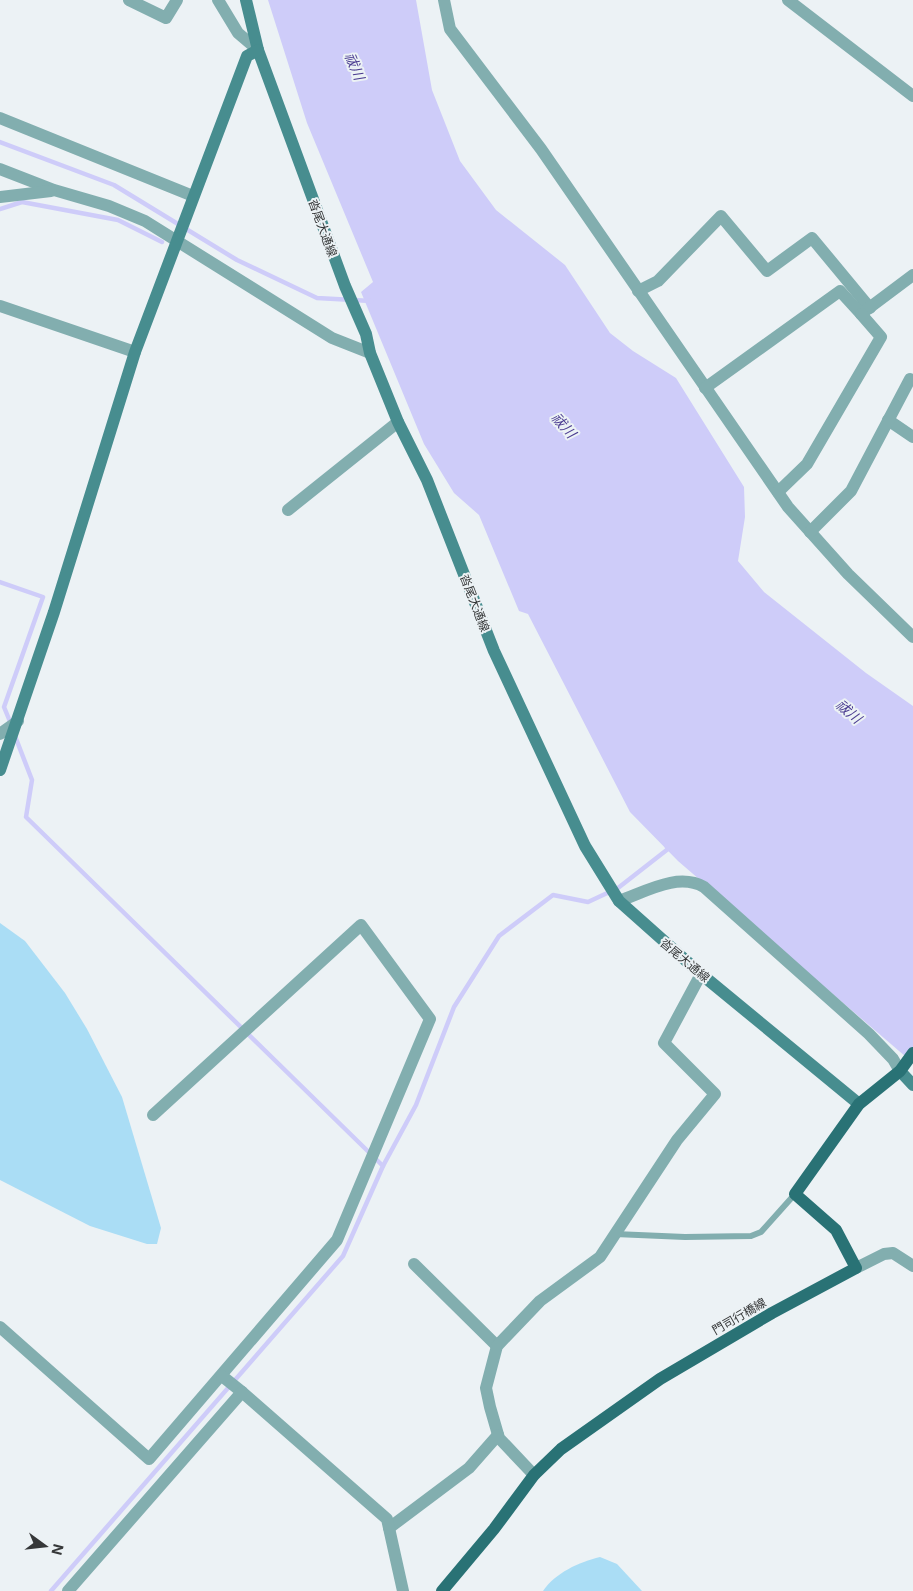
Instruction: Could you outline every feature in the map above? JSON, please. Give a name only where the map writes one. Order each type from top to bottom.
[{"type":"main road","name":"沓尾大通線","points":[[246,0],[258,50],[345,286],[366,334],[370,353],[398,422],[426,480],[494,651],[585,846],[619,901],[701,974],[859,1104]]},
{"type":"main road","points":[[0,770],[18,721],[135,352],[247,56],[258,50]]},
{"type":"main road","points":[[856,1268],[836,1230],[795,1194],[859,1104],[902,1068],[913,1053]]},
{"type":"main road","points":[[902,1068],[913,1084]]},
{"type":"main road","name":"門司行橋線","points":[[442,1591],[494,1528],[534,1475],[561,1449],[660,1379],[772,1313],[856,1268]]},
{"type":"street","points":[[129,0],[166,18],[177,0]]},
{"type":"street","points":[[218,0],[238,33],[258,50]]},
{"type":"street","points":[[444,0],[450,29],[541,149],[778,492],[810,532],[848,574],[913,637]]},
{"type":"street","points":[[788,0],[913,96]]},
{"type":"street","points":[[0,118],[192,198]]},
{"type":"street","points":[[0,169],[54,190],[109,206],[179,237],[332,338],[370,353]]},
{"type":"street","points":[[0,198],[54,190]]},
{"type":"street","points":[[638,291],[658,282],[721,216],[767,271],[812,238],[866,311],[880,337],[808,464],[778,492]]},
{"type":"street","points":[[866,311],[913,275]]},
{"type":"street","points":[[705,388],[840,291],[866,311]]},
{"type":"street","points":[[0,306],[135,352]]},
{"type":"street","points":[[810,532],[851,490],[910,379]]},
{"type":"street","points":[[888,420],[913,437]]},
{"type":"street","points":[[288,510],[398,422]]},
{"type":"street","points":[[0,734],[18,721]]},
{"type":"street","points":[[619,901],[669,883],[686,880],[704,887],[869,1034],[902,1068]]},
{"type":"street","points":[[0,1327],[149,1459],[337,1240],[430,1019],[362,925],[153,1115]]},
{"type":"street","points":[[534,1475],[498,1435],[486,1388],[496,1346],[540,1301],[600,1257],[677,1140],[715,1094],[664,1042],[701,974]]},
{"type":"street","points":[[856,1268],[884,1254],[893,1253],[913,1266]]},
{"type":"street","points":[[414,1264],[496,1346]]},
{"type":"street","points":[[222,1376],[387,1519],[403,1591]]},
{"type":"street","points":[[68,1591],[242,1392]]},
{"type":"street","points":[[389,1528],[469,1468],[498,1435]]},
{"type":"lane","points":[[615,1234],[676,1237],[751,1236],[760,1232],[795,1194]]},
{"type":"shaded area","points":[[0,923],[25,941],[65,993],[87,1029],[122,1097],[161,1228],[157,1244],[147,1244],[90,1226],[0,1180]]},
{"type":"shaded area","points":[[600,1557],[617,1564],[642,1591],[543,1591],[554,1579],[568,1569]]},
{"type":"water","name":"祓川","points":[[268,0],[416,0],[432,90],[460,161],[496,210],[565,265],[610,333],[633,351],[676,378],[744,487],[745,517],[738,561],[764,592],[866,673],[913,706],[913,1063],[678,861],[630,812],[528,614],[519,611],[479,515],[454,493],[424,444],[361,292],[373,282],[307,123]]},
{"type":"waterway","points":[[0,142],[114,185],[237,260],[317,298],[371,301]]},
{"type":"waterway","points":[[0,209],[22,202],[118,220],[162,242]]},
{"type":"waterway","points":[[0,582],[43,597],[4,707],[11,724]]},
{"type":"waterway","points":[[15,736],[32,780],[26,817],[383,1166]]},
{"type":"waterway","points":[[51,1591],[343,1256],[383,1166],[416,1105],[454,1007],[499,936],[553,895],[588,902],[618,888],[668,849],[666,845]]}]
